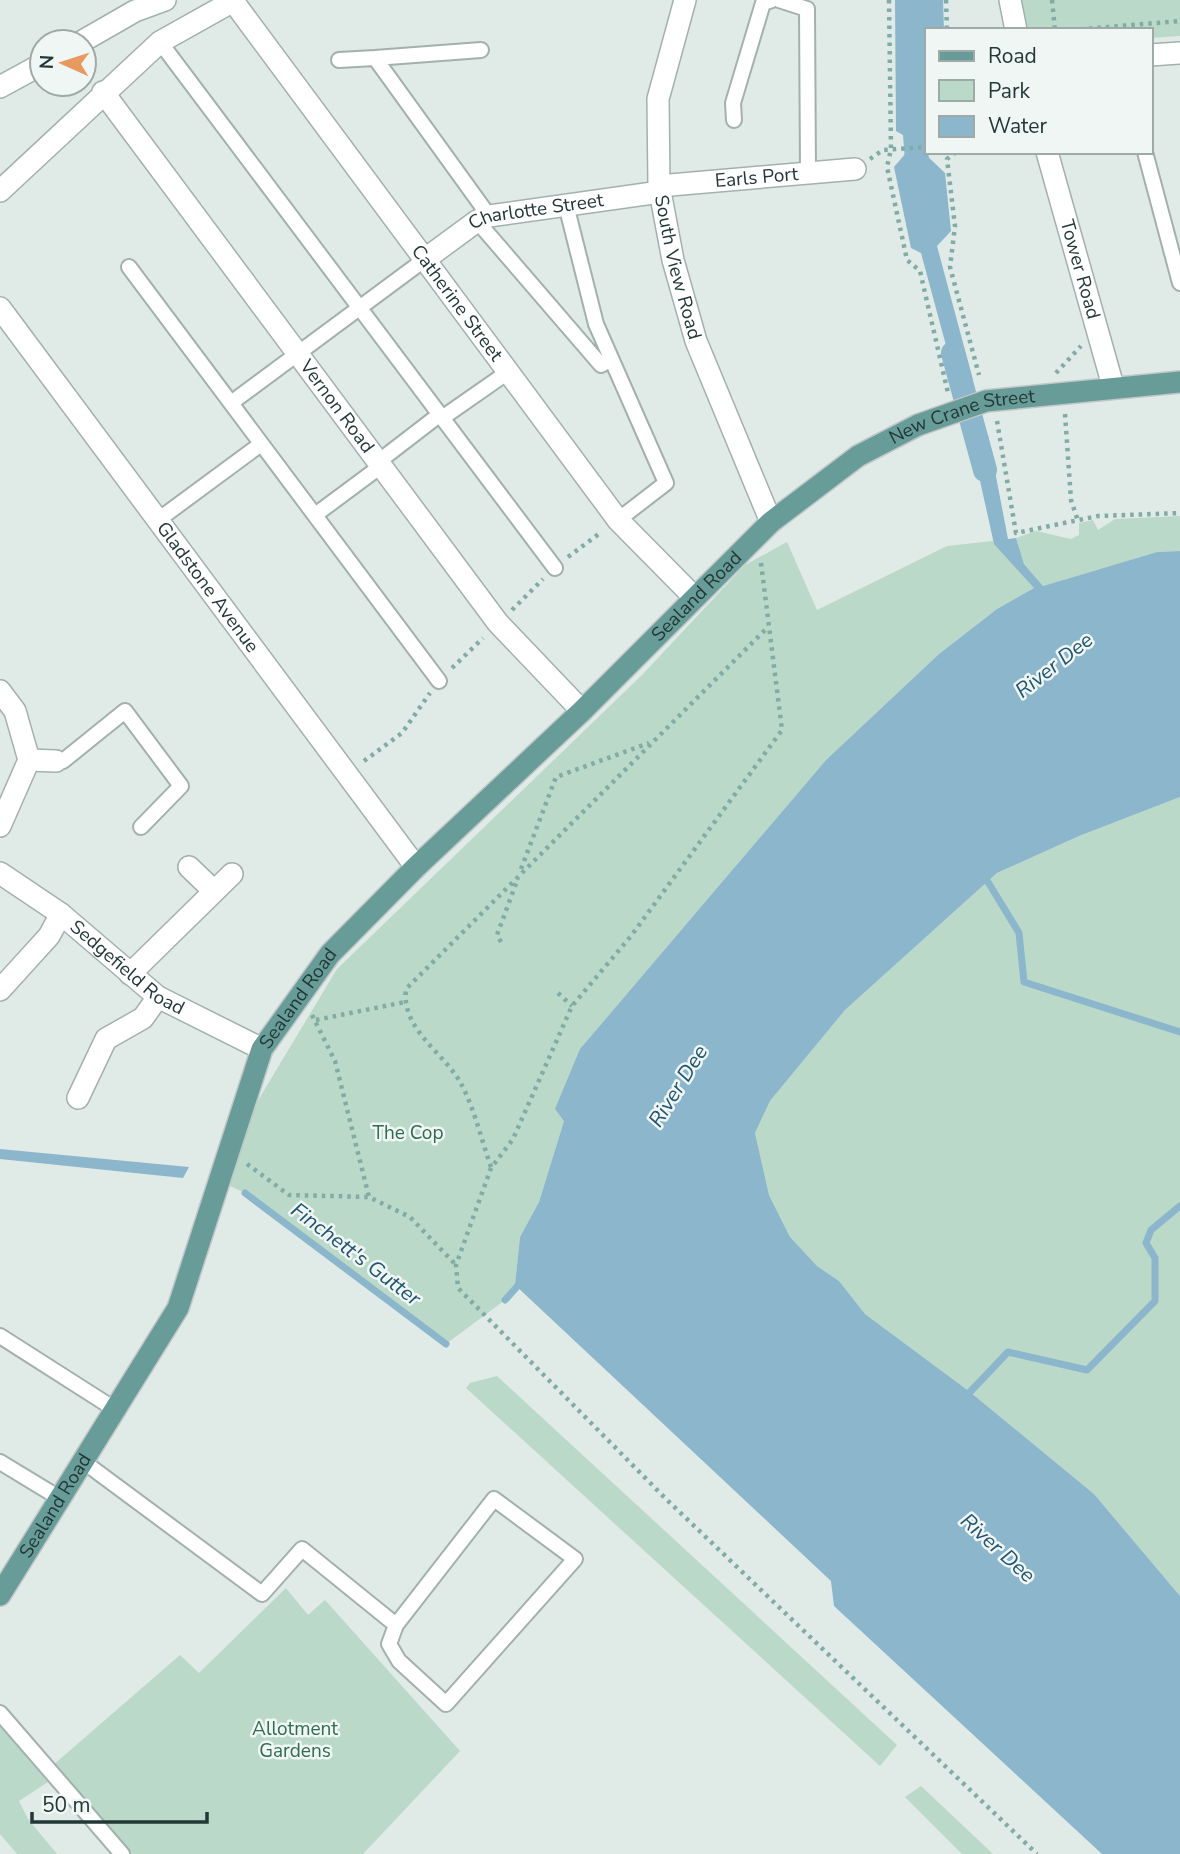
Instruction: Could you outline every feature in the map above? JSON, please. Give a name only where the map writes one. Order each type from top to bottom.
[{"type":"main road","name":"New Crane Street","points":[[771,522],[858,456],[918,425],[950,402],[1180,382]]},
{"type":"main road","name":"Sealand Road","points":[[0,1595],[178,1308],[225,1156],[262,1049],[299,997],[330,954],[416,867],[582,711],[694,596],[771,522]]},
{"type":"street","points":[[98,33],[135,12],[165,0]]},
{"type":"street","name":"South View Road","points":[[685,0],[658,99],[660,189],[673,260],[696,341],[771,522]]},
{"type":"street","points":[[1010,0],[1016,28]]},
{"type":"street","points":[[0,191],[160,41],[234,1]]},
{"type":"street","name":"Catherine Street","points":[[234,1],[618,520],[694,596]]},
{"type":"street","points":[[1152,55],[1180,52]]},
{"type":"street","points":[[0,87],[28,72]]},
{"type":"street","name":"Vernon Road","points":[[103,92],[295,354],[498,623],[582,711]]},
{"type":"street","name":"Tower Road","points":[[1048,154],[1113,386]]},
{"type":"street","name":"Earls Port","points":[[660,189],[855,169]]},
{"type":"street","name":"Charlotte Street","points":[[424,260],[483,218],[660,189]]},
{"type":"street","name":"Gladstone Avenue","points":[[0,308],[416,867]]},
{"type":"street","points":[[0,691],[15,710],[29,760],[0,827]]},
{"type":"street","points":[[29,760],[56,761]]},
{"type":"street","points":[[189,867],[214,891]]},
{"type":"street","name":"Sedgefield Road","points":[[0,873],[61,914],[158,997],[262,1049]]},
{"type":"street","points":[[130,974],[232,874]]},
{"type":"street","points":[[0,990],[49,936],[61,914]]},
{"type":"street","points":[[78,1098],[106,1039],[143,1018],[158,997]]},
{"type":"lane","points":[[734,120],[733,103],[763,3],[772,0]]},
{"type":"lane","points":[[779,0],[807,9],[808,173]]},
{"type":"lane","points":[[160,41],[555,568]]},
{"type":"lane","points":[[339,60],[481,50]]},
{"type":"lane","points":[[375,58],[483,218],[601,365],[611,359]]},
{"type":"lane","points":[[1145,154],[1180,284]]},
{"type":"lane","points":[[566,205],[596,324],[666,483],[618,520]]},
{"type":"lane","points":[[231,403],[424,260]]},
{"type":"lane","points":[[129,267],[439,681]]},
{"type":"lane","points":[[315,515],[441,416],[508,372]]},
{"type":"lane","points":[[158,520],[261,444]]},
{"type":"lane","points":[[56,761],[63,761],[125,711],[181,786],[141,827]]},
{"type":"lane","points":[[0,1336],[116,1409]]},
{"type":"lane","points":[[0,1462],[61,1499]]},
{"type":"lane","points":[[84,1462],[262,1594],[302,1549],[397,1625]]},
{"type":"lane","points":[[495,1499],[575,1559],[446,1704],[399,1661],[389,1644],[397,1625],[495,1499]]},
{"type":"lane","points":[[0,1713],[121,1854]]},
{"type":"path","points":[[889,0],[891,149],[887,167],[907,260],[920,271],[950,402]]},
{"type":"path","points":[[946,0],[947,28]]},
{"type":"path","points":[[1052,0],[1055,28]]},
{"type":"path","points":[[1096,28],[1180,21]]},
{"type":"path","points":[[891,149],[925,147]]},
{"type":"path","points":[[953,154],[947,159],[955,226],[950,267],[979,376]]},
{"type":"path","points":[[1029,396],[1080,348],[1082,335]]},
{"type":"path","points":[[1063,392],[1071,500],[1078,521]]},
{"type":"path","points":[[990,400],[1016,533],[1098,516],[1180,513]]},
{"type":"path","points":[[344,770],[366,760],[402,733],[439,681],[555,568],[618,520]]},
{"type":"path","points":[[762,556],[760,568],[782,730],[631,936],[572,1006],[519,1128],[491,1168],[456,1265],[458,1288],[638,1470],[1037,1854]]},
{"type":"path","points":[[491,1168],[459,1080],[414,1024],[405,1002],[407,989],[413,979],[768,628]]},
{"type":"path","points":[[502,942],[497,935],[556,777],[653,741]]},
{"type":"path","points":[[558,993],[572,1006]]},
{"type":"path","points":[[299,997],[316,1020],[335,1061],[369,1197]]},
{"type":"path","points":[[316,1020],[405,1002]]},
{"type":"path","points":[[225,1156],[289,1195],[369,1197],[410,1217],[456,1265]]},
{"type":"green space","points":[[1019,0],[1180,0],[1180,36],[1152,38],[1152,28],[1026,28]]},
{"type":"green space","points":[[1180,516],[1180,551],[1157,552],[1043,586],[1024,564],[1016,538],[1036,531],[1071,539],[1079,535],[1079,523],[1093,520],[1098,530],[1115,519]]},
{"type":"green space","name":"The Cop","points":[[993,541],[1034,588],[997,609],[939,654],[826,760],[580,1049],[564,1121],[539,1202],[520,1237],[515,1285],[505,1300],[446,1344],[245,1193],[228,1185],[254,1107],[337,969],[643,674],[745,565],[787,542],[817,610],[947,546]]},
{"type":"green space","points":[[1180,797],[1180,1596],[1094,1494],[970,1392],[865,1314],[839,1281],[817,1266],[790,1237],[769,1195],[755,1133],[770,1101],[845,1010],[997,873],[1079,836]]},
{"type":"green space","points":[[497,1376],[897,1745],[880,1766],[466,1388],[470,1383]]},
{"type":"green space","name":"Allotment Gardens","points":[[286,1588],[308,1615],[325,1600],[460,1751],[363,1854],[128,1854],[52,1766],[180,1655],[199,1673]]},
{"type":"green space","points":[[0,1725],[48,1782],[19,1801],[28,1819],[57,1854],[17,1854],[0,1834]]},
{"type":"green space","points":[[921,1786],[993,1854],[962,1854],[905,1797]]},
{"type":"water","points":[[895,0],[943,0],[944,28],[925,28],[925,136],[923,141],[905,141],[903,135],[896,131]]},
{"type":"water","points":[[906,153],[924,153],[945,173],[951,231],[937,246],[973,380],[957,386],[921,253],[911,248],[894,167]]},
{"type":"water","name":"River Dee","points":[[988,435],[1008,539],[1016,538],[1024,564],[1043,586],[1157,552],[1180,551],[1180,797],[1079,836],[997,873],[845,1010],[770,1101],[755,1133],[769,1195],[790,1237],[817,1266],[839,1281],[865,1314],[970,1392],[1094,1494],[1180,1596],[1180,1854],[1102,1854],[834,1606],[831,1581],[515,1285],[520,1237],[539,1202],[564,1121],[555,1109],[580,1049],[826,760],[939,654],[997,609],[1034,588],[994,544],[971,440]]},
{"type":"water","points":[[0,1149],[189,1167],[183,1178],[0,1159]]},
{"type":"waterway","points":[[913,108],[919,187]]},
{"type":"waterway","points":[[953,353],[985,470]]},
{"type":"waterway","points":[[988,882],[1019,933],[1024,982],[1180,1032]]},
{"type":"waterway","name":"Finchett's Gutter","points":[[245,1193],[446,1344]]},
{"type":"waterway","points":[[970,1392],[1008,1352],[1087,1370],[1155,1301],[1155,1258],[1146,1243],[1151,1230],[1180,1206]]},
{"type":"waterway","name":"Finchett's Gutter","points":[[505,1300],[523,1280]]}]
